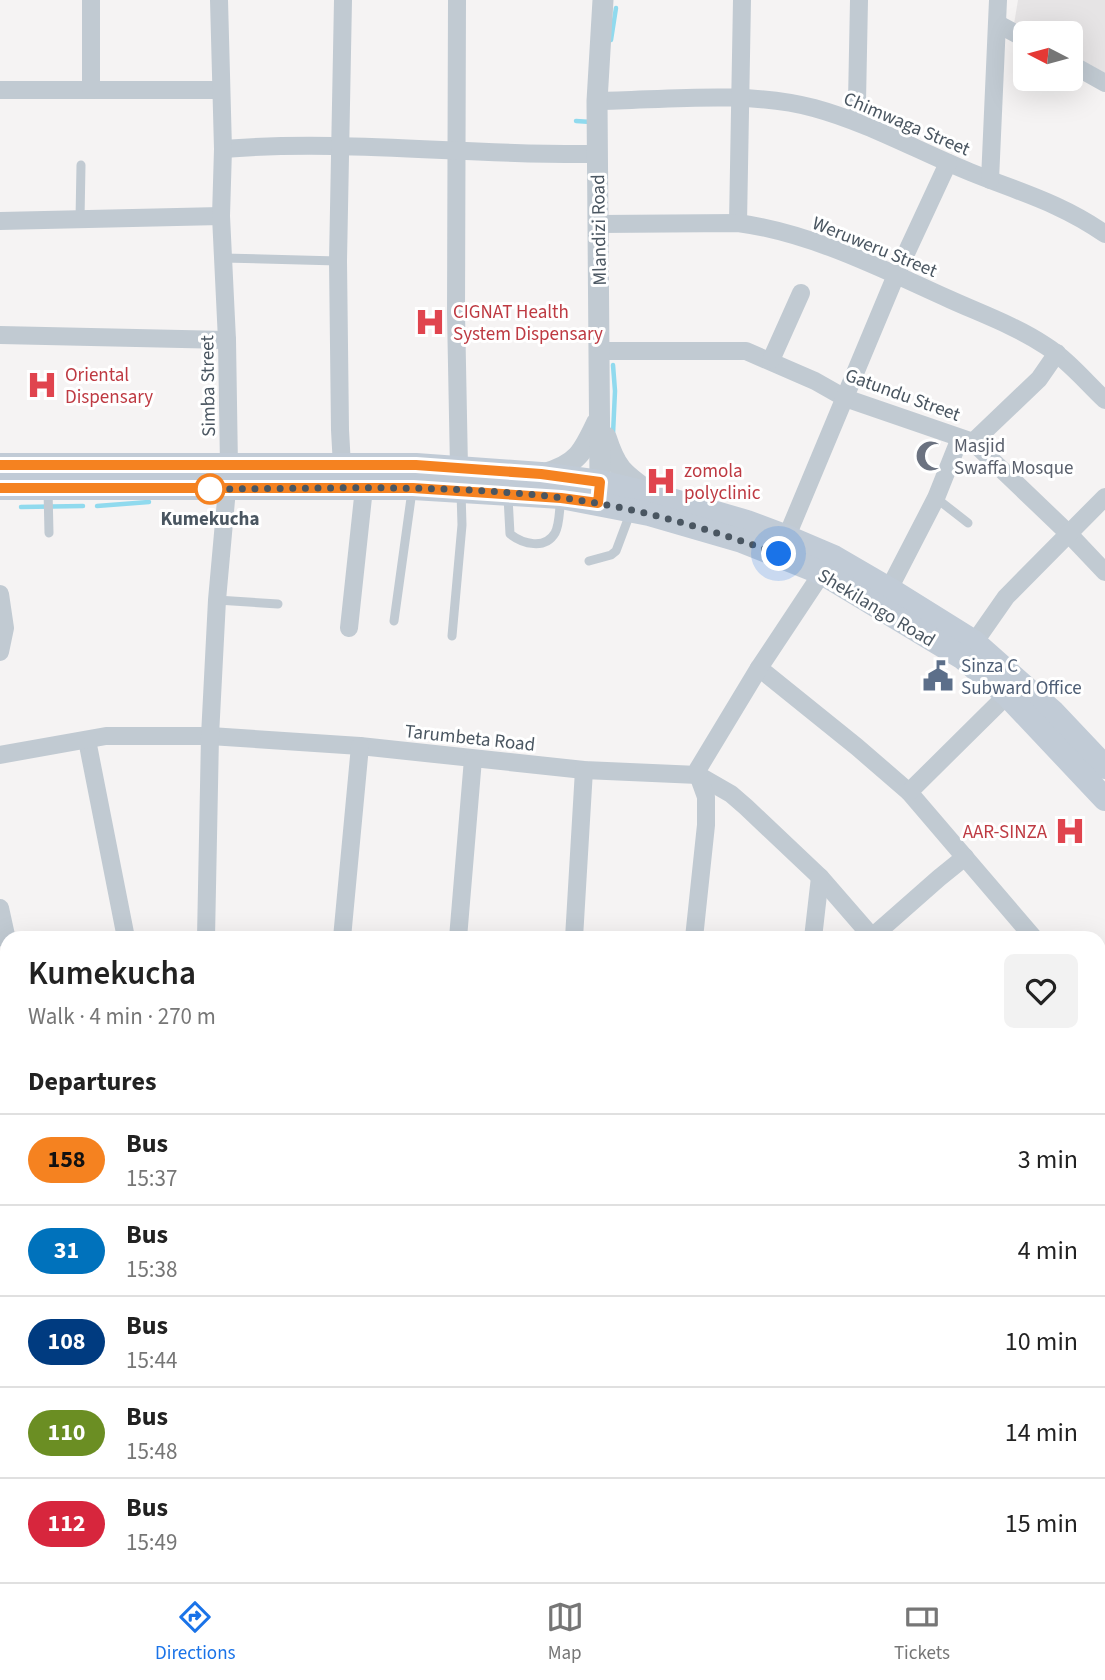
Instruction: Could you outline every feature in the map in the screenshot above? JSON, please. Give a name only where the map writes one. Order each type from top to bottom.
[{"type":"main road","points":[[0,465],[364,488],[413,488],[460,479],[541,474],[599,492]]},
{"type":"main road","points":[[0,488],[48,488],[228,478],[342,466],[416,465],[508,494],[561,498],[599,492]]},
{"type":"main road","name":"Shekilango Road","points":[[599,492],[654,495],[747,522],[822,573],[968,650],[1105,799]]},
{"type":"main road","name":"Shekilango Road","points":[[599,492],[632,510],[742,541],[834,557],[889,589],[1045,705],[1105,767]]},
{"type":"street","points":[[91,0],[91,90]]},
{"type":"street","name":"Simba Street","points":[[206,931],[210,736],[217,600],[228,478],[228,340],[221,216],[223,149],[219,0]]},
{"type":"street","points":[[342,466],[338,146],[343,0]]},
{"type":"street","points":[[457,0],[456,313],[460,479]]},
{"type":"street","name":"Mlandizi Road","points":[[599,492],[597,101],[603,0]]},
{"type":"street","points":[[738,223],[742,0]]},
{"type":"street","points":[[859,0],[859,122]]},
{"type":"street","points":[[990,180],[998,0]]},
{"type":"street","points":[[998,24],[1013,32]]},
{"type":"street","points":[[1083,71],[1105,83]]},
{"type":"street","points":[[0,90],[221,90]]},
{"type":"street","name":"Chimwaga Street","points":[[597,101],[740,98],[812,108],[859,122],[948,163],[1060,206],[1105,234]]},
{"type":"street","points":[[223,149],[280,145],[597,154]]},
{"type":"street","points":[[783,546],[896,275],[948,163]]},
{"type":"street","points":[[0,221],[221,216]]},
{"type":"street","name":"Weruweru Street","points":[[598,224],[738,223],[797,236],[896,275],[1022,331],[1057,353],[1105,400]]},
{"type":"street","points":[[771,360],[801,293]]},
{"type":"street","points":[[0,335],[228,340]]},
{"type":"street","name":"Gatundu Street","points":[[600,351],[746,351],[771,360],[845,398],[967,440],[1068,533],[1105,572]]},
{"type":"street","points":[[889,589],[967,440],[1039,379],[1057,353]]},
{"type":"street","points":[[541,474],[570,464],[584,451],[599,418]]},
{"type":"street","points":[[599,418],[614,462],[630,479],[654,495]]},
{"type":"street","points":[[349,628],[364,488]]},
{"type":"street","points":[[968,650],[1006,597],[1105,497]]},
{"type":"street","points":[[695,931],[706,825],[706,797],[698,775],[702,761],[822,573]]},
{"type":"street","points":[[0,594],[5,628],[0,652]]},
{"type":"street","points":[[759,668],[909,792],[1027,931]]},
{"type":"street","points":[[909,792],[1007,695]]},
{"type":"street","name":"Tarumbeta Road","points":[[0,755],[106,736],[210,736],[360,746],[584,770],[698,775],[731,794],[746,807],[820,877],[867,931]]},
{"type":"street","points":[[87,740],[125,931]]},
{"type":"street","points":[[343,931],[360,746]]},
{"type":"street","points":[[459,931],[473,759]]},
{"type":"street","points":[[573,931],[584,770]]},
{"type":"street","points":[[881,931],[965,857]]},
{"type":"street","points":[[814,931],[820,877]]},
{"type":"street","points":[[0,908],[5,931]]},
{"type":"lane","points":[[80,219],[81,165]]},
{"type":"lane","points":[[223,258],[338,261]]},
{"type":"lane","points":[[452,636],[462,525],[460,479]]},
{"type":"lane","points":[[48,488],[50,533]]},
{"type":"lane","points":[[394,621],[413,488]]},
{"type":"lane","points":[[508,494],[510,534],[529,544],[549,540],[556,531],[561,498]]},
{"type":"lane","points":[[936,498],[968,523]]},
{"type":"lane","points":[[589,561],[616,551],[632,510]]},
{"type":"lane","points":[[217,600],[278,604]]},
{"type":"shaded area","points":[[1018,0],[1105,0],[1105,75],[1083,63],[1083,21],[1014,21]]},
{"type":"waterway","points":[[611,40],[616,8]]},
{"type":"waterway","points":[[576,121],[591,122]]},
{"type":"waterway","points":[[613,365],[613,434]]},
{"type":"waterway","points":[[97,506],[149,502]]},
{"type":"waterway","points":[[21,507],[83,506]]},
{"type":"bus line","name":"158","points":[[0,465],[416,465],[541,474],[600,482],[598,503],[413,488],[0,488]]},
{"type":"place","name":"CIGNAT Health System Dispensary","points":[[430,322]]},
{"type":"place","name":"Oriental Dispensary","points":[[42,385]]},
{"type":"place","name":"Masjid Swaffa Mosque","points":[[931,456]]},
{"type":"place","name":"zomola polyclinic","points":[[661,481]]},
{"type":"place","name":"Kumekucha","points":[[210,489]]},
{"type":"place","name":"Sinza C Subward Office","points":[[938,676]]},
{"type":"place","name":"AAR-SINZA","points":[[1070,831]]},
{"type":"route","points":[[210,489],[201,489],[413,488],[561,498],[649,514],[779,554]]}]
